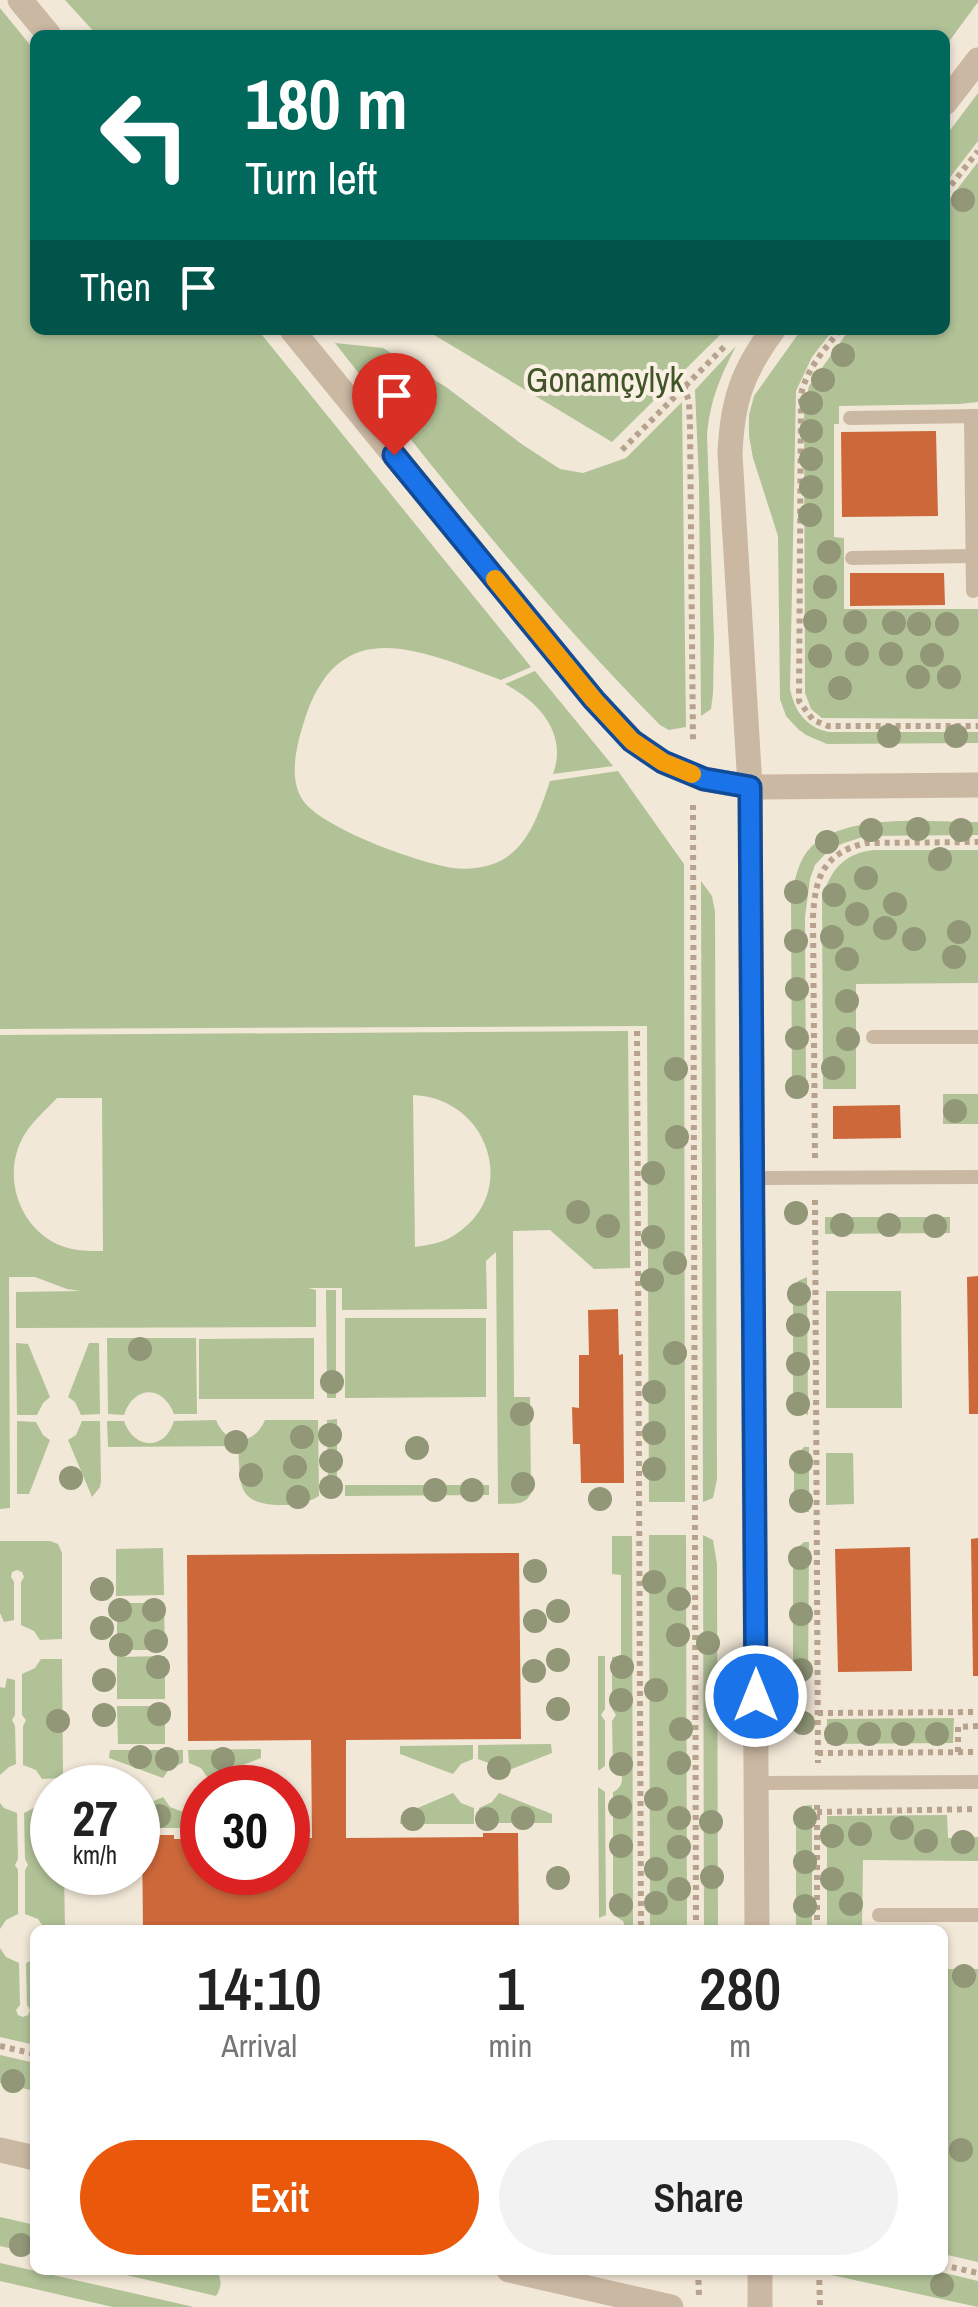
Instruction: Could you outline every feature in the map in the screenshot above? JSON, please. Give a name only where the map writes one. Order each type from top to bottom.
[{"type":"street","points":[[20,0],[45,30]]},
{"type":"street","points":[[950,97],[978,60]]},
{"type":"street","points":[[296,335],[594,700],[632,741],[663,762],[704,779],[750,787],[978,785]]},
{"type":"street","points":[[757,1925],[750,787],[730,454],[731,418],[740,386],[769,335]]},
{"type":"street","points":[[0,2150],[30,2157]]},
{"type":"street","points":[[530,2275],[671,2307]]},
{"type":"street","points":[[760,2275],[760,2307]]},
{"type":"lane","points":[[850,418],[974,416],[972,590]]},
{"type":"lane","points":[[852,558],[972,556]]},
{"type":"lane","points":[[873,1037],[978,1037]]},
{"type":"lane","points":[[752,1178],[978,1177]]},
{"type":"lane","points":[[756,1783],[978,1782]]},
{"type":"lane","points":[[879,1914],[978,1914]]},
{"type":"path","points":[[950,186],[978,150]]},
{"type":"path","points":[[836,335],[806,378],[801,395],[799,701],[813,720],[828,726],[978,726]]},
{"type":"path","points":[[622,450],[726,346]]},
{"type":"path","points":[[684,385],[690,424],[694,722]]},
{"type":"path","points":[[815,1156],[813,918],[814,898],[824,869],[834,857],[866,843],[978,842]]},
{"type":"path","points":[[692,872],[696,1925]]},
{"type":"path","points":[[637,1031],[641,1925]]},
{"type":"path","points":[[815,1200],[818,1755],[978,1752]]},
{"type":"path","points":[[818,1712],[978,1712]]},
{"type":"path","points":[[958,1752],[958,1726],[978,1726]]},
{"type":"path","points":[[817,1925],[817,1808],[978,1809]]},
{"type":"path","points":[[0,2046],[30,2053]]},
{"type":"path","points":[[948,2266],[978,2273]]},
{"type":"path","points":[[698,2275],[699,2307]]},
{"type":"path","points":[[819,2275],[820,2307]]},
{"type":"green space","points":[[65,0],[978,0],[950,40],[950,30],[92,30]]},
{"type":"green space","points":[[0,8],[30,45],[30,335],[262,335],[531,667],[501,680],[411,651],[384,648],[359,652],[337,665],[318,689],[303,725],[295,772],[302,799],[328,821],[395,852],[437,865],[470,869],[498,862],[518,848],[532,827],[550,781],[618,771],[684,864],[685,1502],[649,1502],[647,1026],[0,1029]]},
{"type":"green space","points":[[978,93],[978,141],[950,177],[950,130]]},
{"type":"green space","points":[[978,162],[978,402],[839,406],[839,424],[834,424],[834,537],[844,538],[844,609],[978,609],[978,719],[822,718],[811,709],[805,693],[804,411],[809,386],[845,335],[950,335],[950,198]]},
{"type":"green space","name":"Gonamçylyk","points":[[434,335],[720,335],[612,442]]},
{"type":"green space","points":[[797,335],[829,335],[812,357],[796,391],[790,689],[795,705],[808,722],[829,732],[978,732],[978,743],[827,744],[806,735],[786,716],[780,699],[778,536],[749,436],[754,396]]},
{"type":"green space","points":[[335,343],[383,348],[446,387],[560,469],[583,473],[626,458],[682,402],[686,727],[669,730],[660,725],[616,680],[532,587]]},
{"type":"green space","points":[[736,346],[717,388],[707,434],[713,693],[711,709],[701,716],[695,390]]},
{"type":"green space","points":[[535,671],[613,766],[553,774],[557,745],[547,720],[529,700],[505,684]]},
{"type":"green space","points":[[978,822],[978,835],[866,836],[830,849],[815,865],[805,917],[806,1091],[792,1092],[791,897],[807,852],[827,836],[868,824]]},
{"type":"green space","points":[[874,850],[978,850],[978,983],[856,984],[856,1089],[823,1089],[822,900],[839,865],[854,855]]},
{"type":"green space","points":[[701,881],[712,896],[715,912],[717,1479],[713,1498],[703,1502]]},
{"type":"green space","points":[[628,1031],[630,1268],[594,1269],[550,1230],[513,1231],[514,1397],[530,1397],[528,1497],[518,1503],[498,1504],[496,1252],[486,1261],[487,1309],[342,1310],[342,1288],[308,1288],[316,1290],[316,1327],[16,1328],[16,1292],[80,1291],[35,1277],[9,1277],[10,1508],[0,1509],[0,1035]],"holes":[[[413,1095],[440,1100],[461,1113],[477,1130],[487,1151],[491,1174],[486,1197],[474,1218],[449,1238],[415,1247]],[[57,1098],[102,1098],[103,1251],[72,1249],[41,1234],[29,1221],[15,1190],[16,1156],[22,1139]]]},
{"type":"green space","points":[[943,1094],[978,1094],[978,1124],[943,1124]]},
{"type":"green space","points":[[825,1217],[950,1217],[950,1233],[825,1234]]},
{"type":"green space","points":[[807,1277],[808,1415],[793,1405],[793,1290],[798,1281]]},
{"type":"green space","points":[[326,1290],[336,1290],[336,1398],[327,1398]]},
{"type":"green space","points":[[826,1291],[901,1291],[902,1408],[826,1408]]},
{"type":"green space","points":[[345,1318],[486,1318],[486,1397],[345,1398]]},
{"type":"green space","points":[[107,1338],[196,1338],[197,1414],[174,1414],[163,1398],[149,1392],[134,1398],[124,1415],[108,1414]]},
{"type":"green space","points":[[314,1338],[314,1399],[199,1399],[199,1339]]},
{"type":"green space","points":[[16,1343],[28,1344],[50,1397],[37,1415],[17,1415]]},
{"type":"green space","points":[[89,1343],[99,1343],[100,1414],[81,1415],[68,1397]]},
{"type":"green space","points":[[337,1419],[337,1496],[328,1496],[327,1420]]},
{"type":"green space","points":[[216,1420],[227,1435],[240,1440],[254,1435],[265,1420],[318,1420],[319,1496],[291,1505],[255,1501],[243,1489],[238,1446],[108,1447],[107,1421],[124,1421],[135,1437],[149,1443],[164,1438],[174,1421]]},
{"type":"green space","points":[[17,1421],[36,1422],[50,1440],[29,1494],[17,1494]]},
{"type":"green space","points":[[82,1421],[100,1421],[101,1481],[92,1497],[68,1440],[76,1435]]},
{"type":"green space","points":[[809,1447],[809,1512],[794,1501],[794,1458]]},
{"type":"green space","points":[[826,1453],[853,1453],[854,1504],[826,1505]]},
{"type":"green space","points":[[345,1485],[489,1485],[489,1495],[345,1496]]},
{"type":"green space","points":[[649,1535],[686,1535],[687,1925],[650,1925]]},
{"type":"green space","points":[[703,1535],[713,1540],[717,1564],[718,1925],[704,1925]]},
{"type":"green space","points":[[612,1536],[632,1536],[633,1925],[624,1925],[613,1915],[613,1792],[622,1779],[613,1767],[612,1721],[616,1715],[612,1709],[612,1657],[621,1656],[621,1575],[612,1574]]},
{"type":"green space","points":[[0,1541],[58,1544],[62,1553],[62,1639],[40,1640],[34,1631],[21,1625],[24,1577],[17,1570],[11,1577],[14,1620],[4,1622],[0,1613]]},
{"type":"green space","points":[[809,1542],[808,1680],[799,1677],[793,1663],[793,1558],[794,1551]]},
{"type":"green space","points":[[163,1548],[164,1595],[116,1596],[116,1549]]},
{"type":"green space","points":[[117,1603],[164,1603],[165,1650],[117,1650]]},
{"type":"green space","points":[[165,1656],[165,1699],[117,1699],[117,1657]]},
{"type":"green space","points":[[598,1656],[605,1656],[605,1709],[601,1715],[605,1721],[605,1766],[598,1771]]},
{"type":"green space","points":[[41,1659],[62,1659],[63,1765],[23,1765],[26,1720],[22,1715],[22,1674],[35,1668]]},
{"type":"green space","points":[[7,1678],[15,1680],[12,1720],[16,1764],[0,1775],[0,1687],[5,1688]]},
{"type":"green space","points":[[117,1706],[165,1706],[165,1744],[118,1744]]},
{"type":"green space","points":[[954,1718],[953,1743],[827,1744],[827,1719]]},
{"type":"green space","points":[[551,1744],[552,1753],[499,1774],[491,1764],[478,1759],[478,1745]]},
{"type":"green space","points":[[473,1745],[473,1759],[461,1764],[453,1774],[400,1754],[400,1746]]},
{"type":"green space","points":[[261,1749],[261,1758],[242,1765],[194,1765],[189,1763],[188,1750]]},
{"type":"green space","points":[[110,1750],[183,1750],[183,1763],[170,1768],[163,1778],[160,1765],[128,1765],[109,1758]]},
{"type":"green space","points":[[598,1787],[605,1792],[606,1915],[599,1918]]},
{"type":"green space","points":[[453,1793],[461,1803],[474,1808],[474,1824],[400,1824],[401,1815]]},
{"type":"green space","points":[[499,1793],[552,1814],[552,1823],[479,1823],[479,1808]]},
{"type":"green space","points":[[160,1798],[180,1811],[180,1828],[160,1828]]},
{"type":"green space","points":[[0,1803],[17,1813],[18,1914],[6,1920],[0,1929]]},
{"type":"green space","points":[[812,1805],[812,1925],[796,1925],[796,1815],[802,1806]]},
{"type":"green space","points":[[30,1810],[30,1895],[64,1895],[65,1925],[42,1925],[25,1914],[28,1865],[24,1813]]},
{"type":"green space","points":[[947,1815],[948,1838],[978,1837],[978,1861],[863,1860],[862,1925],[827,1925],[827,1816]]},
{"type":"green space","points":[[0,1948],[6,1957],[19,1963],[20,2005],[16,2010],[23,2017],[30,2010],[30,2044],[0,2037]]},
{"type":"green space","points":[[30,1961],[30,2010],[27,2005],[26,1963]]},
{"type":"green space","points":[[948,1969],[978,1969],[978,2262],[948,2255]]},
{"type":"green space","points":[[0,2055],[30,2062],[30,2090],[0,2083]]},
{"type":"green space","points":[[0,2217],[30,2224],[30,2253],[0,2246]]},
{"type":"green space","points":[[0,2263],[30,2270],[30,2275],[53,2275],[194,2307],[113,2307],[0,2281]]},
{"type":"green space","points":[[948,2274],[978,2281],[978,2307],[832,2275]]},
{"type":"green space","points":[[126,2275],[218,2275],[220,2286],[216,2296]]},
{"type":"building","points":[[936,431],[938,516],[842,517],[841,432]]},
{"type":"building","points":[[850,573],[944,573],[945,605],[850,606]]},
{"type":"building","points":[[900,1105],[901,1138],[833,1139],[833,1106]]},
{"type":"building","points":[[978,1276],[978,1414],[969,1414],[967,1277]]},
{"type":"building","points":[[618,1309],[619,1355],[623,1354],[624,1483],[581,1483],[580,1444],[573,1444],[572,1407],[579,1408],[579,1355],[589,1355],[588,1310]]},
{"type":"building","points":[[978,1538],[978,1676],[973,1676],[971,1539]]},
{"type":"building","points":[[910,1547],[912,1671],[838,1672],[835,1549]]},
{"type":"building","points":[[519,1553],[521,1739],[346,1740],[346,1838],[518,1833],[519,1925],[143,1925],[143,1895],[160,1895],[160,1835],[180,1839],[180,1895],[310,1895],[311,1740],[188,1741],[187,1555]]},
{"type":"slow traffic","points":[[495,579],[632,741],[663,762],[692,774]]},
{"type":"route","points":[[394,455],[632,741],[663,762],[704,779],[750,787],[756,1696]]}]
